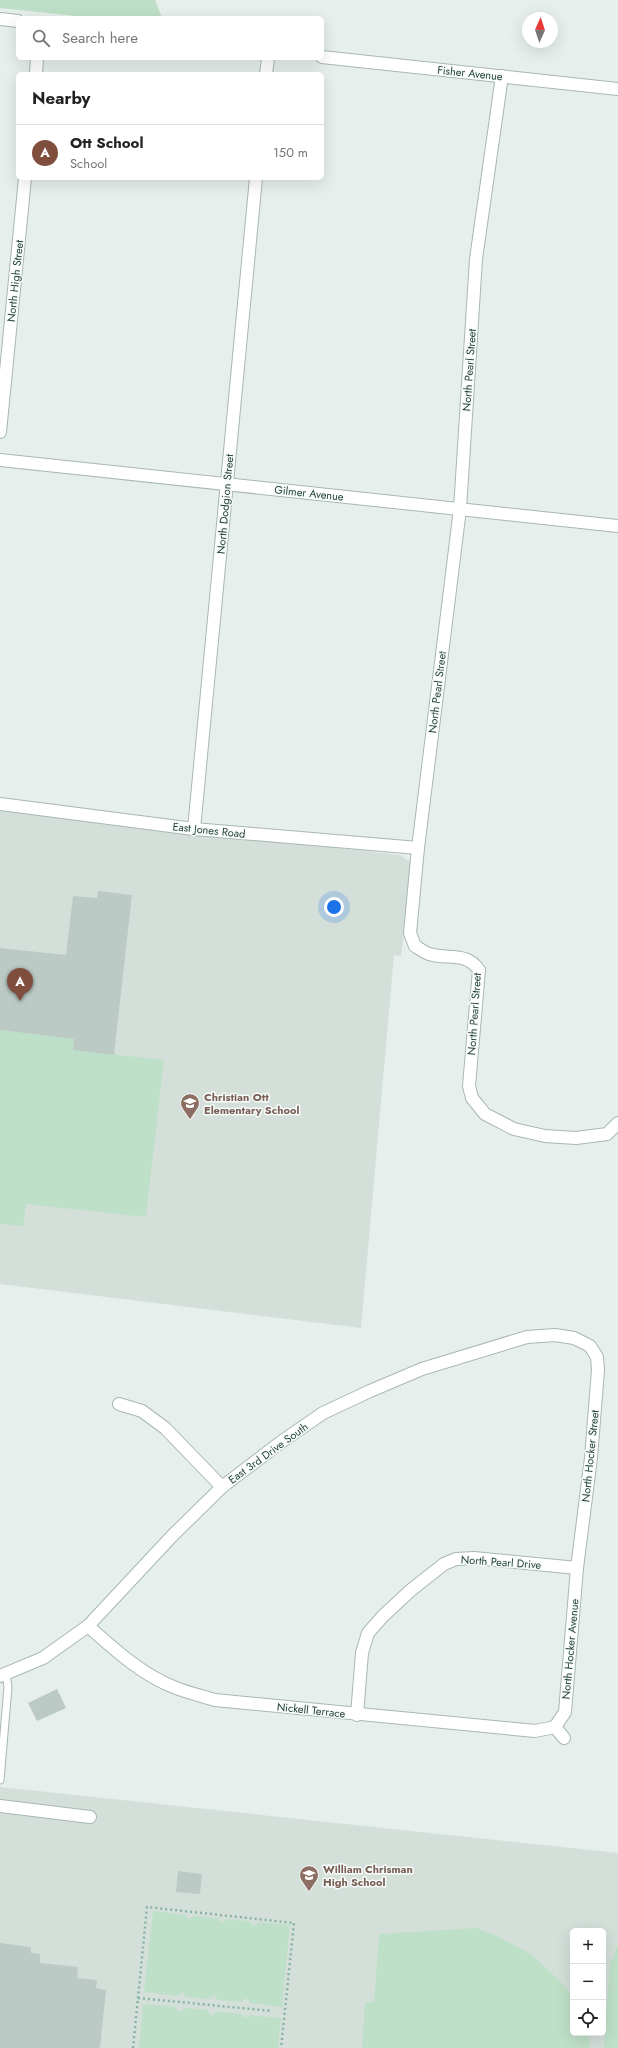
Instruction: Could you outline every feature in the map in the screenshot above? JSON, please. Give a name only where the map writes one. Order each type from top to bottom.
[{"type":"street","points":[[0,19],[16,21]]},
{"type":"street","name":"Fisher Avenue","points":[[324,56],[618,89]]},
{"type":"street","points":[[36,72],[37,60]]},
{"type":"street","points":[[266,72],[268,60]]},
{"type":"street","name":"North Pearl Street","points":[[502,76],[476,259],[460,509],[418,848],[410,933],[415,946],[430,954],[462,957],[474,962],[479,970],[469,1086],[476,1104],[485,1114],[514,1129],[545,1136],[576,1138],[607,1134],[618,1123]]},
{"type":"street","name":"North High Street","points":[[0,432],[25,180]]},
{"type":"street","name":"North Dodgion Street","points":[[194,829],[256,180]]},
{"type":"street","name":"Gilmer Avenue","points":[[0,460],[618,526]]},
{"type":"street","name":"East Jones Road","points":[[0,804],[194,829],[418,848]]},
{"type":"street","name":"East 3rd Drive South","points":[[3,1674],[43,1658],[88,1626],[172,1536],[222,1487],[281,1442],[323,1413],[422,1369],[527,1337],[555,1335],[574,1338],[590,1346]]},
{"type":"street","name":"North Hocker Street","points":[[577,1568],[591,1458],[598,1370],[598,1357],[590,1346]]},
{"type":"street","points":[[119,1404],[142,1411],[165,1428],[222,1487]]},
{"type":"street","name":"North Pearl Drive","points":[[357,1715],[362,1653],[368,1633],[383,1616],[411,1590],[444,1564],[456,1559],[474,1558],[577,1568]]},
{"type":"street","name":"North Hocker Avenue","points":[[555,1727],[565,1712],[577,1568]]},
{"type":"street","name":"Nickell Terrace","points":[[88,1626],[119,1654],[146,1673],[182,1690],[215,1700],[357,1715],[535,1731],[555,1727]]},
{"type":"street","points":[[555,1727],[564,1738]]},
{"type":"street","points":[[0,1806],[90,1817]]},
{"type":"lane","points":[[0,1780],[8,1687],[3,1674]]},
{"type":"path","points":[[133,2048],[147,1907],[294,1923],[282,2048]]},
{"type":"path","points":[[138,1998],[272,2011]]},
{"type":"shaded area","name":"Christian Ott Elementary School","points":[[0,810],[400,855],[410,862],[412,875],[401,956],[394,955],[361,1328],[0,1284]]},
{"type":"shaded area","name":"William Chrisman High School","points":[[0,1787],[618,1853],[618,2048],[0,2048]]},
{"type":"green space","points":[[0,0],[155,0],[161,16],[77,16],[0,8]]},
{"type":"green space","points":[[0,1030],[74,1039],[73,1050],[164,1060],[146,1217],[26,1204],[23,1226],[0,1224]]},
{"type":"green space","points":[[153,1911],[185,1915],[189,1920],[194,1916],[217,1918],[221,1923],[226,1919],[249,1921],[254,1926],[259,1922],[290,1925],[282,2007],[251,2003],[246,1998],[241,2002],[218,2000],[214,1995],[208,1999],[186,1997],[182,1992],[177,1996],[144,1992]]},
{"type":"green space","points":[[476,1928],[497,1936],[531,1954],[562,1983],[570,1994],[570,2036],[588,2036],[591,2048],[362,2048],[365,2002],[374,2002],[379,1934]]},
{"type":"green space","points":[[618,1945],[618,2048],[604,2048],[610,1964]]},
{"type":"green space","points":[[143,2004],[175,2007],[180,2012],[185,2008],[208,2010],[212,2016],[217,2011],[241,2014],[245,2018],[250,2015],[281,2018],[278,2048],[139,2048]]},
{"type":"building","points":[[98,891],[132,895],[114,1055],[73,1050],[74,1039],[0,1030],[0,948],[66,955],[73,896],[97,898]]},
{"type":"building","points":[[57,1689],[66,1708],[37,1721],[28,1703]]},
{"type":"building","points":[[178,1871],[202,1874],[200,1894],[176,1892]]},
{"type":"building","points":[[0,1943],[31,1947],[31,1953],[40,1954],[40,1963],[78,1967],[77,1978],[97,1980],[96,1988],[106,1990],[100,2048],[0,2048]]},
{"type":"place","name":"Ott School","points":[[20,1001]]},
{"type":"place","name":"Christian Ott Elementary School","points":[[190,1120]]},
{"type":"place","name":"William Chrisman High School","points":[[309,1892]]}]
